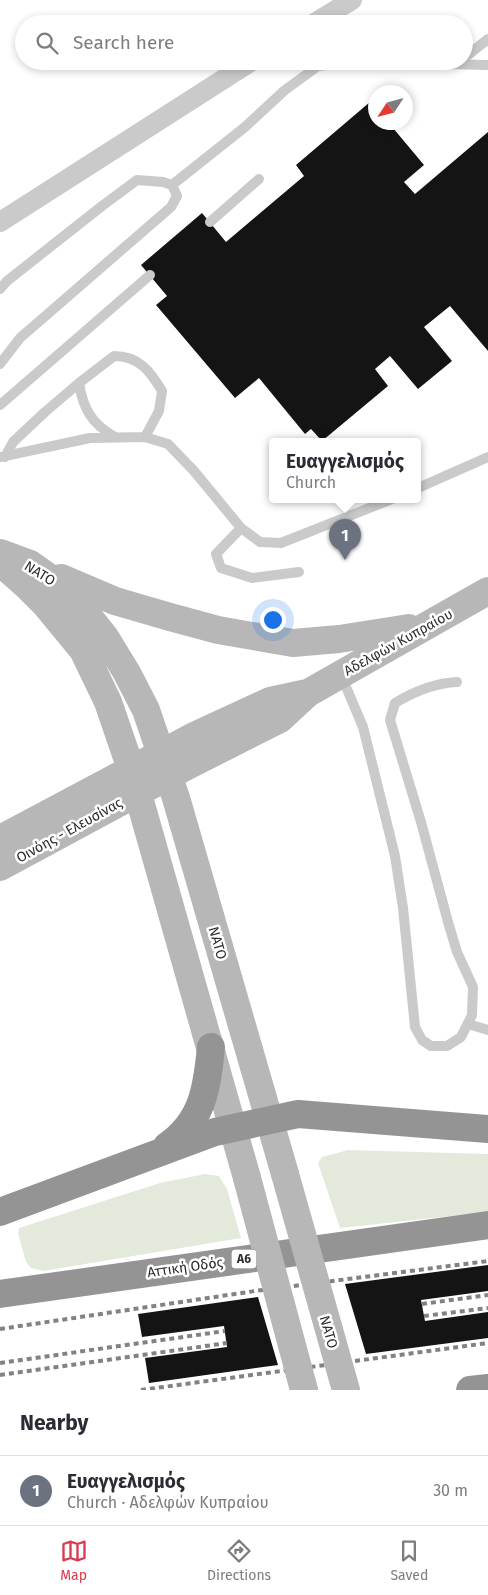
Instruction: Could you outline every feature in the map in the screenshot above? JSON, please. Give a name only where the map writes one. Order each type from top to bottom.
[{"type":"highway","points":[[155,1154],[178,1138],[192,1123],[199,1110],[208,1075],[211,1047]]},
{"type":"highway","points":[[0,1212],[155,1154],[234,1127],[298,1114],[488,1129]]},
{"type":"highway","name":"Αττική Οδός","points":[[0,1294],[488,1225]]},
{"type":"highway","points":[[470,1390],[488,1388]]},
{"type":"main road","name":"ΝΑΤΟ","points":[[0,553],[30,564],[68,591],[105,637],[128,673],[146,710],[165,765],[270,1120],[346,1390]]},
{"type":"main road","name":"ΝΑΤΟ","points":[[0,562],[46,605],[83,650],[108,702],[135,780],[234,1127],[304,1390]]},
{"type":"main road","points":[[30,564],[114,601],[218,630],[293,643],[385,633],[430,624]]},
{"type":"main road","name":"Αδελφών Κυπραίου","points":[[135,780],[165,765],[192,737],[270,701],[308,693],[488,591]]},
{"type":"main road","name":"Οινόης - Ελευσίνας","points":[[0,867],[87,820],[135,780]]},
{"type":"main road","name":"Οινόης - Ελευσίνας","points":[[0,839],[135,780]]},
{"type":"main road","points":[[87,820],[112,817],[127,822],[138,831],[155,852]]},
{"type":"street","points":[[328,15],[352,0]]},
{"type":"street","points":[[0,222],[238,70]]},
{"type":"lane","points":[[473,51],[488,39]]},
{"type":"lane","points":[[473,63],[488,65]]},
{"type":"lane","points":[[172,185],[246,127],[285,90],[312,70]]},
{"type":"lane","points":[[210,222],[259,179]]},
{"type":"lane","points":[[0,289],[7,281],[137,180],[163,182],[172,185],[177,196],[171,207],[20,338],[0,364]]},
{"type":"lane","points":[[0,405],[150,275]]},
{"type":"lane","points":[[2,457],[13,442],[79,383],[114,356],[134,359],[152,373],[162,391],[159,411],[145,437]]},
{"type":"lane","points":[[79,383],[88,415],[103,430],[116,438]]},
{"type":"lane","points":[[2,457],[90,438],[145,437],[168,444],[194,471],[241,528],[260,542],[281,543],[382,503]]},
{"type":"lane","points":[[421,487],[488,457]]},
{"type":"lane","points":[[241,528],[216,554],[221,568],[252,578],[299,572]]},
{"type":"lane","points":[[340,674],[363,727],[395,856],[403,908],[415,1027],[422,1040],[431,1046],[447,1046],[461,1037],[472,1015],[473,987],[457,952],[390,720],[396,703],[412,692],[441,683],[457,682]]},
{"type":"lane","points":[[468,1024],[488,1030]]},
{"type":"green space","points":[[348,1150],[488,1154],[488,1212],[340,1228],[318,1163],[322,1157]]},
{"type":"green space","points":[[205,1174],[219,1176],[227,1189],[241,1238],[43,1271],[31,1268],[26,1262],[18,1233],[19,1228],[160,1183]]},
{"type":"building","points":[[368,104],[368,130],[395,130],[424,165],[404,182],[415,194],[488,132],[488,351],[450,306],[424,327],[452,361],[418,389],[390,356],[375,369],[388,386],[326,438],[319,438],[311,429],[305,434],[259,378],[235,398],[156,305],[167,296],[141,265],[202,213],[226,242],[304,176],[296,165]]},
{"type":"building","points":[[488,1265],[488,1291],[421,1300],[425,1321],[488,1312],[488,1338],[366,1354],[345,1284]]},
{"type":"building","points":[[258,1297],[278,1365],[149,1383],[145,1358],[227,1347],[224,1326],[142,1337],[138,1314]]},
{"type":"railway","points":[[0,1329],[255,1291],[488,1261]]},
{"type":"railway","points":[[422,1304],[488,1295]]},
{"type":"railway","points":[[424,1316],[488,1308]]},
{"type":"railway","points":[[0,1363],[225,1331]]},
{"type":"railway","points":[[0,1375],[227,1343]]},
{"type":"railway","points":[[141,1390],[488,1343]]},
{"type":"place","name":"Ευαγγελισμός","points":[[345,560]]}]
